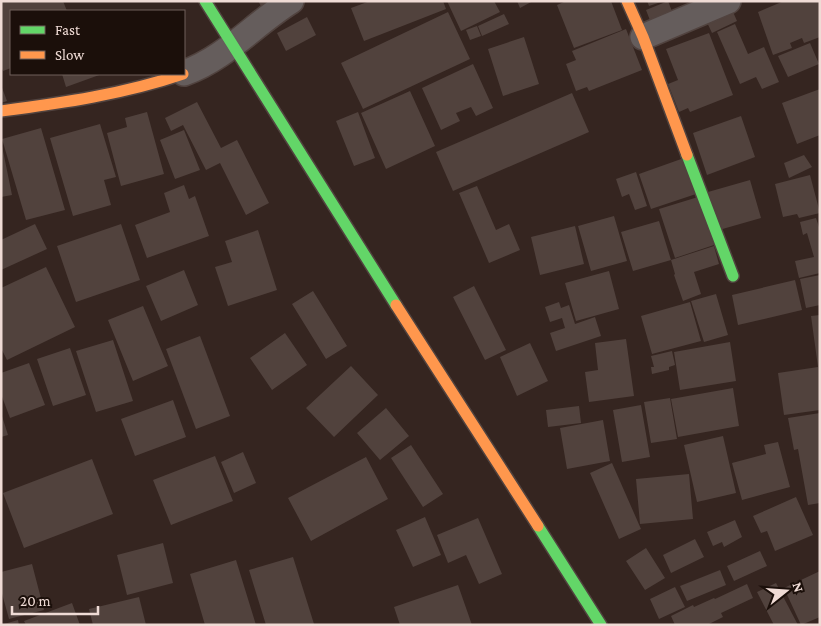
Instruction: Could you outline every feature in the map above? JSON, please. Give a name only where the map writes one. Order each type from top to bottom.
[{"type":"main road","points":[[205,1],[384,286],[601,625]]},
{"type":"main road","points":[[626,1],[643,37],[733,276]]},
{"type":"main road","points":[[1,111],[96,96],[180,75]]},
{"type":"street","points":[[185,73],[202,67],[234,46],[291,1]]},
{"type":"street","points":[[643,37],[728,1]]},
{"type":"building","points":[[1,1],[63,1],[67,10],[10,10],[10,68],[3,71],[1,67]]},
{"type":"building","points":[[258,1],[271,1],[261,6]]},
{"type":"building","points":[[370,1],[443,1],[446,9],[364,41],[351,8]]},
{"type":"building","points":[[447,1],[494,1],[500,12],[461,31]]},
{"type":"building","points":[[517,1],[533,1],[520,8]]},
{"type":"building","points":[[566,1],[611,1],[622,30],[574,48],[557,5]]},
{"type":"building","points":[[647,1],[661,1],[661,2],[649,6]]},
{"type":"building","points":[[668,1],[673,14],[651,23],[646,10]]},
{"type":"building","points":[[784,1],[820,1],[820,37],[804,43],[802,38],[790,43],[792,48],[773,55],[758,12]]},
{"type":"building","points":[[730,5],[737,21],[712,33],[704,16]]},
{"type":"building","points":[[448,12],[470,59],[363,109],[341,63]]},
{"type":"building","points":[[504,14],[509,24],[482,36],[478,26]]},
{"type":"building","points":[[307,17],[316,35],[286,51],[277,33]]},
{"type":"building","points":[[735,24],[748,54],[764,47],[779,82],[762,89],[756,77],[740,84],[717,32]]},
{"type":"building","points":[[477,26],[481,36],[470,40],[466,30]]},
{"type":"building","points":[[626,29],[642,70],[589,91],[587,87],[576,91],[566,64],[576,60],[572,51]]},
{"type":"building","points":[[709,33],[733,95],[690,112],[688,108],[679,112],[668,84],[678,80],[666,49]]},
{"type":"building","points":[[524,37],[539,84],[503,96],[488,49]]},
{"type":"building","points":[[810,43],[819,64],[788,77],[778,56]]},
{"type":"building","points":[[473,64],[493,108],[476,116],[471,107],[456,113],[460,121],[441,130],[422,88]]},
{"type":"building","points":[[62,75],[99,75],[66,87]]},
{"type":"building","points":[[1,85],[7,101],[1,103]]},
{"type":"building","points":[[820,89],[820,135],[797,144],[782,103]]},
{"type":"building","points":[[410,91],[435,146],[386,169],[361,113]]},
{"type":"building","points":[[572,93],[589,132],[453,191],[436,152]]},
{"type":"building","points":[[197,102],[221,148],[237,140],[269,203],[246,215],[220,163],[206,170],[183,125],[171,131],[165,118]]},
{"type":"building","points":[[147,112],[164,174],[121,186],[107,133],[127,127],[125,118]]},
{"type":"building","points":[[358,112],[375,158],[354,166],[336,121]]},
{"type":"building","points":[[741,116],[755,157],[707,175],[693,133]]},
{"type":"building","points":[[100,124],[116,177],[104,180],[111,205],[73,216],[50,138]]},
{"type":"building","points":[[41,128],[65,210],[26,220],[2,139]]},
{"type":"building","points":[[184,130],[200,170],[175,179],[160,140]]},
{"type":"building","points":[[1,141],[12,195],[1,197]]},
{"type":"building","points":[[804,155],[812,167],[789,178],[784,163]]},
{"type":"building","points":[[684,158],[696,194],[651,209],[639,174]]},
{"type":"building","points":[[636,172],[647,206],[635,210],[629,194],[622,197],[616,179]]},
{"type":"building","points":[[810,175],[820,213],[799,218],[797,214],[783,217],[775,184]]},
{"type":"building","points":[[750,180],[761,218],[719,230],[708,192]]},
{"type":"building","points":[[184,185],[189,199],[195,196],[209,236],[147,258],[135,225],[170,212],[164,193]]},
{"type":"building","points":[[477,186],[496,230],[509,224],[520,250],[489,263],[459,193]]},
{"type":"building","points":[[698,197],[714,245],[675,258],[659,209]]},
{"type":"building","points":[[614,216],[627,261],[591,271],[578,226]]},
{"type":"building","points":[[816,218],[820,230],[820,273],[799,278],[795,261],[814,257],[807,233],[803,235],[800,222]]},
{"type":"building","points":[[659,221],[671,260],[633,271],[621,232]]},
{"type":"building","points":[[35,224],[47,249],[1,270],[1,240]]},
{"type":"building","points":[[121,224],[140,280],[76,302],[57,246]]},
{"type":"building","points":[[575,226],[584,264],[540,275],[531,237]]},
{"type":"building","points":[[258,230],[277,290],[228,306],[215,267],[232,262],[225,241]]},
{"type":"building","points":[[714,246],[719,264],[694,272],[701,294],[683,301],[671,260]]},
{"type":"building","points":[[46,267],[75,327],[7,360],[1,348],[1,288]]},
{"type":"building","points":[[184,270],[198,305],[161,321],[146,286]]},
{"type":"building","points":[[609,271],[619,309],[576,321],[565,283]]},
{"type":"building","points":[[820,275],[820,305],[806,308],[800,279]]},
{"type":"building","points":[[795,280],[802,310],[738,325],[732,295]]},
{"type":"building","points":[[474,286],[506,350],[485,360],[453,297]]},
{"type":"building","points":[[313,291],[347,346],[326,359],[292,304]]},
{"type":"building","points":[[716,294],[728,335],[704,342],[691,301]]},
{"type":"building","points":[[559,302],[561,308],[569,305],[575,324],[595,317],[601,336],[556,351],[550,333],[565,328],[562,318],[550,322],[545,307]]},
{"type":"building","points":[[690,302],[701,341],[652,354],[641,316]]},
{"type":"building","points":[[143,306],[168,366],[133,381],[108,320]]},
{"type":"building","points":[[820,315],[820,410],[784,415],[778,373],[818,367],[811,316]]},
{"type":"building","points":[[285,333],[307,365],[272,390],[250,358]]},
{"type":"building","points":[[200,336],[230,416],[196,429],[166,349]]},
{"type":"building","points":[[626,339],[634,396],[589,402],[585,372],[598,370],[595,343]]},
{"type":"building","points":[[113,340],[133,401],[96,412],[76,351]]},
{"type":"building","points":[[730,342],[736,381],[680,390],[674,352]]},
{"type":"building","points":[[530,343],[548,381],[517,396],[500,357]]},
{"type":"building","points":[[70,348],[86,395],[53,406],[37,359]]},
{"type":"building","points":[[672,351],[675,365],[669,367],[669,370],[652,374],[651,367],[654,367],[651,356]]},
{"type":"building","points":[[29,363],[45,405],[10,418],[1,394],[1,373]]},
{"type":"building","points":[[351,366],[378,395],[334,437],[306,408]]},
{"type":"building","points":[[733,388],[739,426],[678,437],[671,399]]},
{"type":"building","points":[[670,398],[677,439],[651,443],[644,402]]},
{"type":"building","points":[[173,400],[186,437],[135,456],[121,419]]},
{"type":"building","points":[[641,405],[650,457],[622,462],[613,410]]},
{"type":"building","points":[[579,406],[581,423],[548,427],[546,410]]},
{"type":"building","points":[[386,408],[409,436],[380,460],[357,433]]},
{"type":"building","points":[[1,413],[8,435],[1,437]]},
{"type":"building","points":[[820,413],[820,503],[808,505],[798,449],[794,450],[788,418]]},
{"type":"building","points":[[603,420],[610,461],[567,469],[560,428]]},
{"type":"building","points":[[723,436],[736,493],[697,502],[684,445]]},
{"type":"building","points":[[778,442],[790,487],[742,500],[732,463],[766,454],[764,445]]},
{"type":"building","points":[[411,445],[443,494],[423,507],[391,458]]},
{"type":"building","points":[[243,452],[256,483],[234,493],[221,462]]},
{"type":"building","points":[[215,456],[233,501],[171,525],[153,480]]},
{"type":"building","points":[[366,457],[388,499],[311,541],[288,498]]},
{"type":"building","points":[[92,459],[113,514],[24,548],[3,493]]},
{"type":"building","points":[[612,463],[641,529],[619,539],[590,473]]},
{"type":"building","points":[[689,474],[693,519],[640,524],[636,479]]},
{"type":"building","points":[[796,497],[813,535],[775,551],[767,531],[761,533],[753,516]]},
{"type":"building","points":[[425,517],[441,555],[413,567],[396,530]]},
{"type":"building","points":[[478,518],[502,574],[479,584],[466,555],[448,563],[437,535]]},
{"type":"building","points":[[735,520],[742,537],[724,547],[722,542],[713,546],[707,532]]},
{"type":"building","points":[[695,539],[704,557],[671,573],[663,555]]},
{"type":"building","points":[[163,543],[173,583],[127,595],[117,555]]},
{"type":"building","points":[[646,548],[665,578],[645,590],[626,561]]},
{"type":"building","points":[[760,551],[767,566],[734,581],[727,566]]},
{"type":"building","points":[[293,557],[314,624],[266,625],[249,570]]},
{"type":"building","points":[[236,560],[256,625],[205,625],[190,574]]},
{"type":"building","points":[[32,564],[44,610],[9,619],[1,590],[1,572]]},
{"type":"building","points":[[720,570],[726,585],[687,601],[680,586]]},
{"type":"building","points":[[820,571],[820,617],[801,625],[784,588]]},
{"type":"building","points":[[776,583],[798,625],[774,625],[757,592]]},
{"type":"building","points":[[747,584],[753,598],[721,613],[723,617],[707,625],[675,625],[671,616],[693,605],[694,607],[715,599]]},
{"type":"building","points":[[458,585],[472,625],[400,625],[394,607]]},
{"type":"building","points":[[675,587],[685,607],[659,619],[650,599]]},
{"type":"building","points":[[139,597],[146,625],[93,625],[89,609]]},
{"type":"building","points":[[72,603],[80,625],[26,625],[24,621]]},
{"type":"building","points":[[18,620],[19,625],[4,625],[4,624]]},
{"type":"traffic: fast","points":[[205,1],[396,305]]},
{"type":"traffic: fast","points":[[687,155],[733,276]]},
{"type":"traffic: fast","points":[[538,526],[601,625]]},
{"type":"traffic: slow","points":[[627,1],[643,37],[687,155]]},
{"type":"traffic: slow","points":[[1,111],[116,92],[180,75]]},
{"type":"traffic: slow","points":[[396,305],[538,526]]}]
